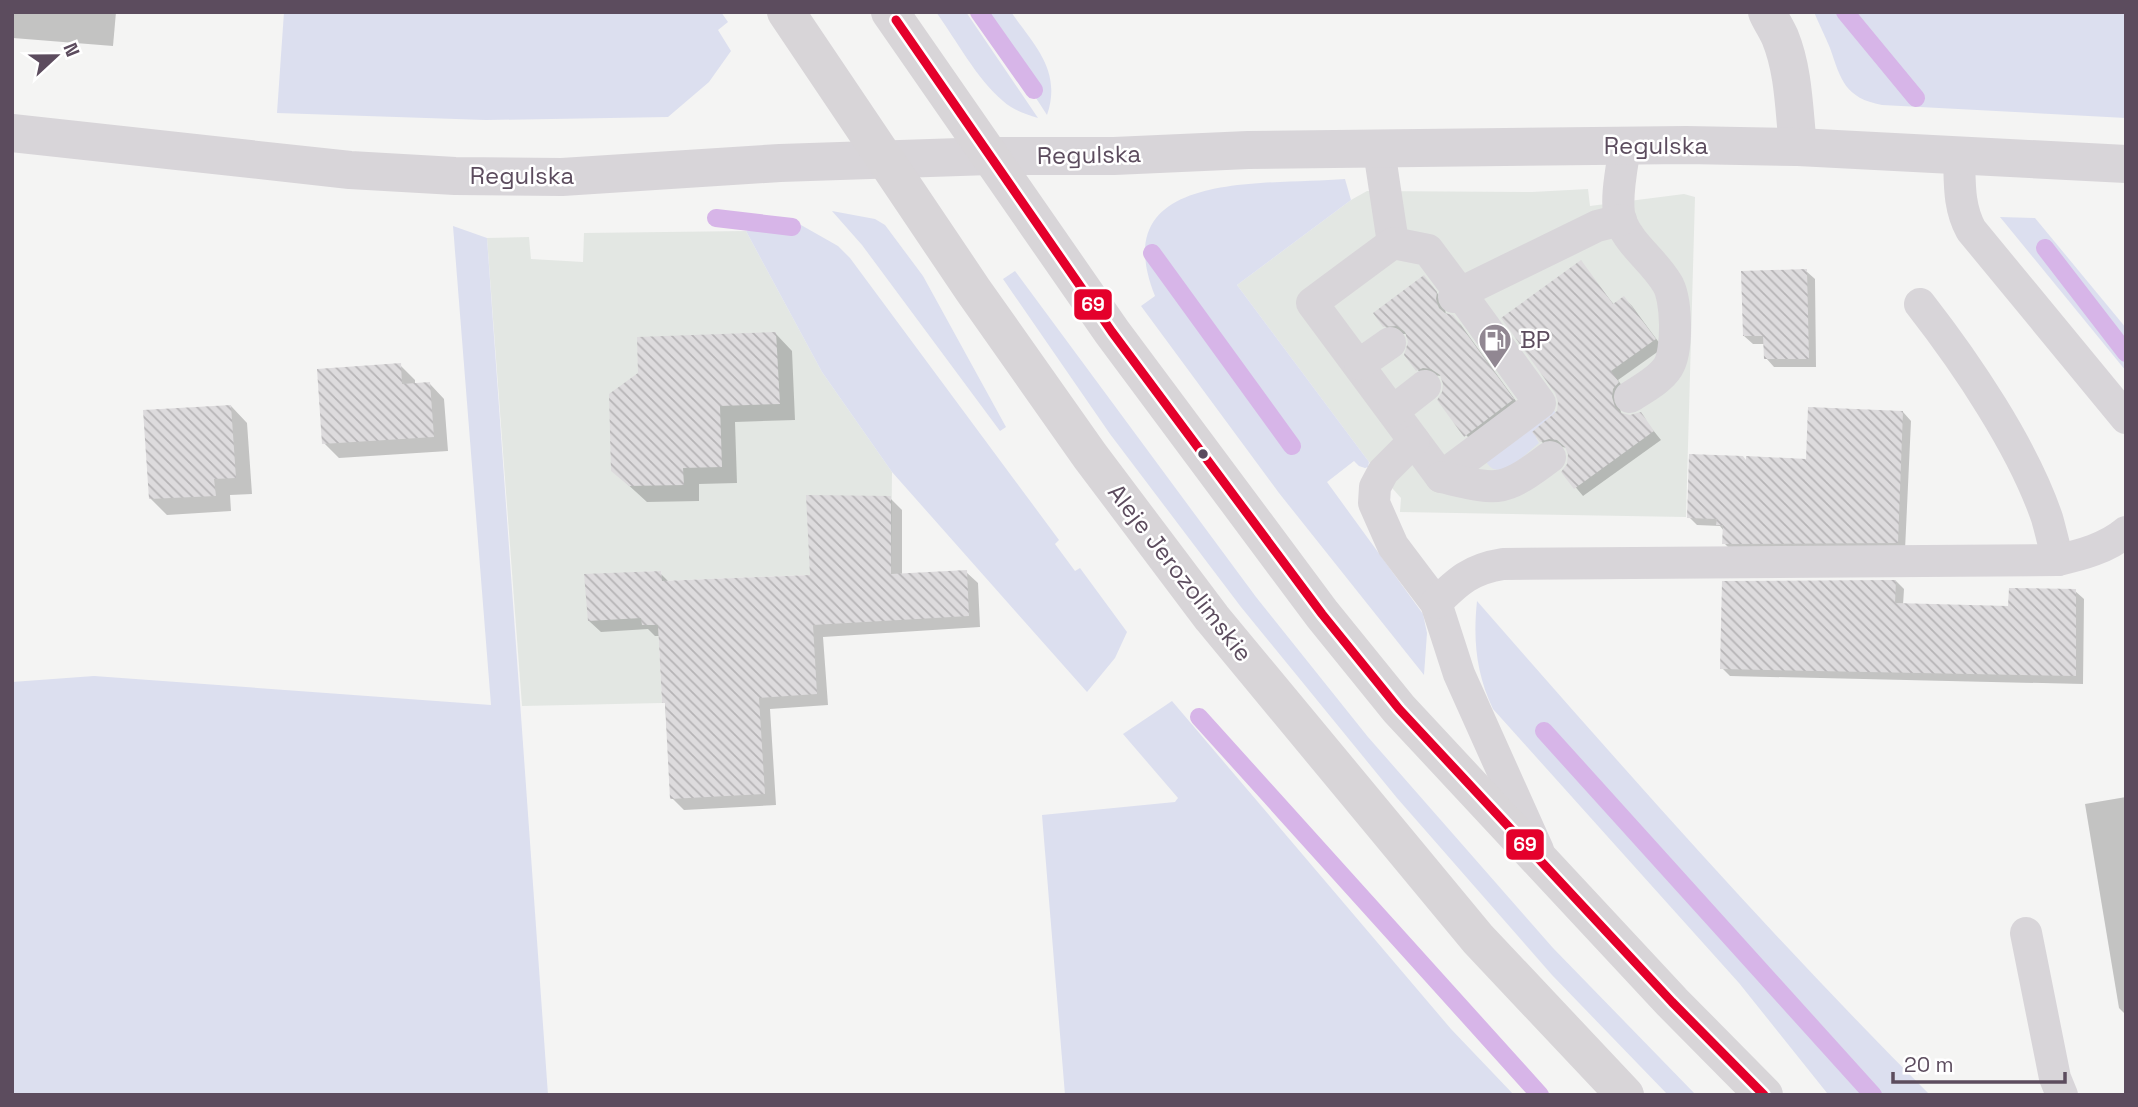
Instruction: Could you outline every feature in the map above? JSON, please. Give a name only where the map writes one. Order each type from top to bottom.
[{"type":"main road","name":"Aleje Jerozolimskie","points":[[786,12],[973,290],[1074,434],[1212,618],[1478,939],[1625,1095]]},
{"type":"main road","points":[[890,12],[1112,332],[1322,614],[1399,709],[1672,1002],[1764,1095]]},
{"type":"street","points":[[1767,12],[1785,51],[1798,148]]},
{"type":"street","name":"Regulska","points":[[12,133],[351,170],[455,176],[562,177],[780,163],[989,156],[1114,156],[1248,150],[1499,147],[1798,148],[2126,164]]},
{"type":"lane","points":[[1625,147],[1620,190],[1621,220],[1633,242],[1668,284],[1673,299],[1674,337],[1671,362],[1663,374],[1630,397]]},
{"type":"lane","points":[[1379,150],[1393,243]]},
{"type":"lane","points":[[1959,155],[1961,204],[1971,230],[2126,418]]},
{"type":"lane","points":[[1457,295],[1597,226],[1621,220]]},
{"type":"lane","points":[[1441,477],[1540,403],[1488,338],[1428,250],[1393,243],[1312,303],[1441,477],[1484,487],[1506,486],[1550,457]]},
{"type":"lane","points":[[1920,304],[1986,398],[2024,466],[2046,517],[2057,560]]},
{"type":"lane","points":[[1360,365],[1390,343]]},
{"type":"lane","points":[[1393,411],[1425,386]]},
{"type":"lane","points":[[1414,441],[1383,472],[1375,487],[1374,503],[1393,546],[1436,603],[1459,674],[1545,867]]},
{"type":"lane","points":[[1436,603],[1458,581],[1474,571],[1503,564],[2057,560],[2103,546],[2126,532]]},
{"type":"lane","points":[[2026,933],[2055,1079],[2062,1095]]},
{"type":"shaded area","points":[[284,12],[721,12],[728,22],[718,30],[731,51],[709,82],[668,117],[486,120],[277,113]]},
{"type":"shaded area","points":[[936,12],[966,12],[1038,118],[1011,107],[993,92]]},
{"type":"shaded area","points":[[980,12],[1011,12],[1037,48],[1049,72],[1051,85],[1047,115]]},
{"type":"shaded area","points":[[1814,12],[2126,12],[2126,118],[1882,105],[1870,102],[1860,98],[1846,86]]},
{"type":"shaded area","points":[[1345,179],[1351,200],[1237,285],[1369,462],[1365,468],[1354,461],[1327,482],[1423,614],[1427,633],[1424,675],[1279,493],[1141,306],[1155,296],[1145,254],[1152,224],[1172,204],[1202,192],[1238,185]]},
{"type":"shaded area","name":"BP","points":[[1588,189],[1590,206],[1684,194],[1695,197],[1686,517],[1400,512],[1401,498],[1369,462],[1237,285],[1367,191],[1532,192]]},
{"type":"shaded area","points":[[832,211],[875,219],[885,225],[923,276],[1006,427],[1000,431],[862,245]]},
{"type":"shaded area","points":[[2000,217],[2035,218],[2126,328],[2126,371]]},
{"type":"shaded area","points":[[801,225],[838,246],[850,258],[1059,540],[1055,544],[1075,571],[1080,568],[1127,632],[1115,658],[1087,692],[892,472],[822,372],[746,231]]},
{"type":"shaded area","points":[[453,226],[487,238],[548,1095],[12,1095],[12,682],[94,676],[491,705]]},
{"type":"shaded area","points":[[746,231],[822,372],[892,472],[891,574],[662,581],[661,571],[639,572],[642,625],[658,625],[662,703],[522,706],[487,238],[529,237],[531,259],[583,262],[584,233]]},
{"type":"shaded area","points":[[1015,271],[1256,597],[1368,737],[1553,948],[1696,1095],[1668,1095],[1552,975],[1397,798],[1241,607],[1110,434],[1003,279]]},
{"type":"shaded area","points":[[1549,404],[1561,420],[1536,438],[1539,443],[1512,465],[1498,470],[1491,468],[1486,461]]},
{"type":"shaded area","points":[[1477,601],[1756,914],[1930,1095],[1827,1093],[1739,983],[1493,709],[1477,656]]},
{"type":"shaded area","points":[[1172,701],[1451,1029],[1514,1095],[1065,1095],[1042,815],[1175,802],[1178,798],[1123,734]]},
{"type":"building","points":[[1581,260],[1613,304],[1624,296],[1656,339],[1611,371],[1619,382],[1613,389],[1615,407],[1621,413],[1630,415],[1641,412],[1654,431],[1574,489],[1561,472],[1567,464],[1568,454],[1565,447],[1557,440],[1540,442],[1532,432],[1557,411],[1555,393],[1501,318]]},
{"type":"building","points":[[1807,269],[1809,359],[1764,359],[1763,336],[1743,336],[1741,271]]},
{"type":"building","points":[[1424,275],[1437,292],[1439,308],[1453,315],[1514,399],[1464,437],[1437,400],[1443,384],[1440,375],[1431,369],[1416,371],[1404,355],[1408,342],[1405,332],[1397,326],[1383,327],[1373,313]]},
{"type":"building","points":[[776,332],[780,404],[720,406],[722,467],[683,468],[684,485],[629,486],[611,471],[609,394],[638,373],[637,337]]},
{"type":"building","points":[[401,363],[402,384],[430,382],[434,437],[322,444],[317,369]]},
{"type":"building","points":[[231,405],[236,478],[214,479],[216,496],[149,499],[143,410]]},
{"type":"building","points":[[1808,407],[1903,411],[1898,543],[1722,544],[1723,525],[1716,525],[1717,519],[1687,518],[1689,454],[1743,456],[1746,460],[1746,456],[1806,459]]},
{"type":"building","points":[[806,495],[891,496],[891,574],[967,570],[969,616],[813,625],[817,694],[759,698],[765,794],[670,799],[658,625],[642,625],[641,618],[588,621],[584,574],[661,571],[662,581],[810,575]]},
{"type":"building","points":[[1896,580],[1895,603],[2008,606],[2009,588],[2076,589],[2076,676],[1720,669],[1722,581]]},
{"type":"waterway","points":[[979,12],[1034,90]]},
{"type":"waterway","points":[[1845,12],[1916,98]]},
{"type":"waterway","points":[[716,218],[792,227]]},
{"type":"waterway","points":[[2045,248],[2126,353]]},
{"type":"waterway","points":[[1152,253],[1292,446]]},
{"type":"waterway","points":[[1199,717],[1540,1095]]},
{"type":"waterway","points":[[1544,731],[1873,1095]]},
{"type":"transit line","name":"69","points":[[896,20],[1112,332],[1322,614],[1399,709],[1672,1002],[1764,1095]]},
{"type":"place","name":"BP","points":[[1495,370]]}]
